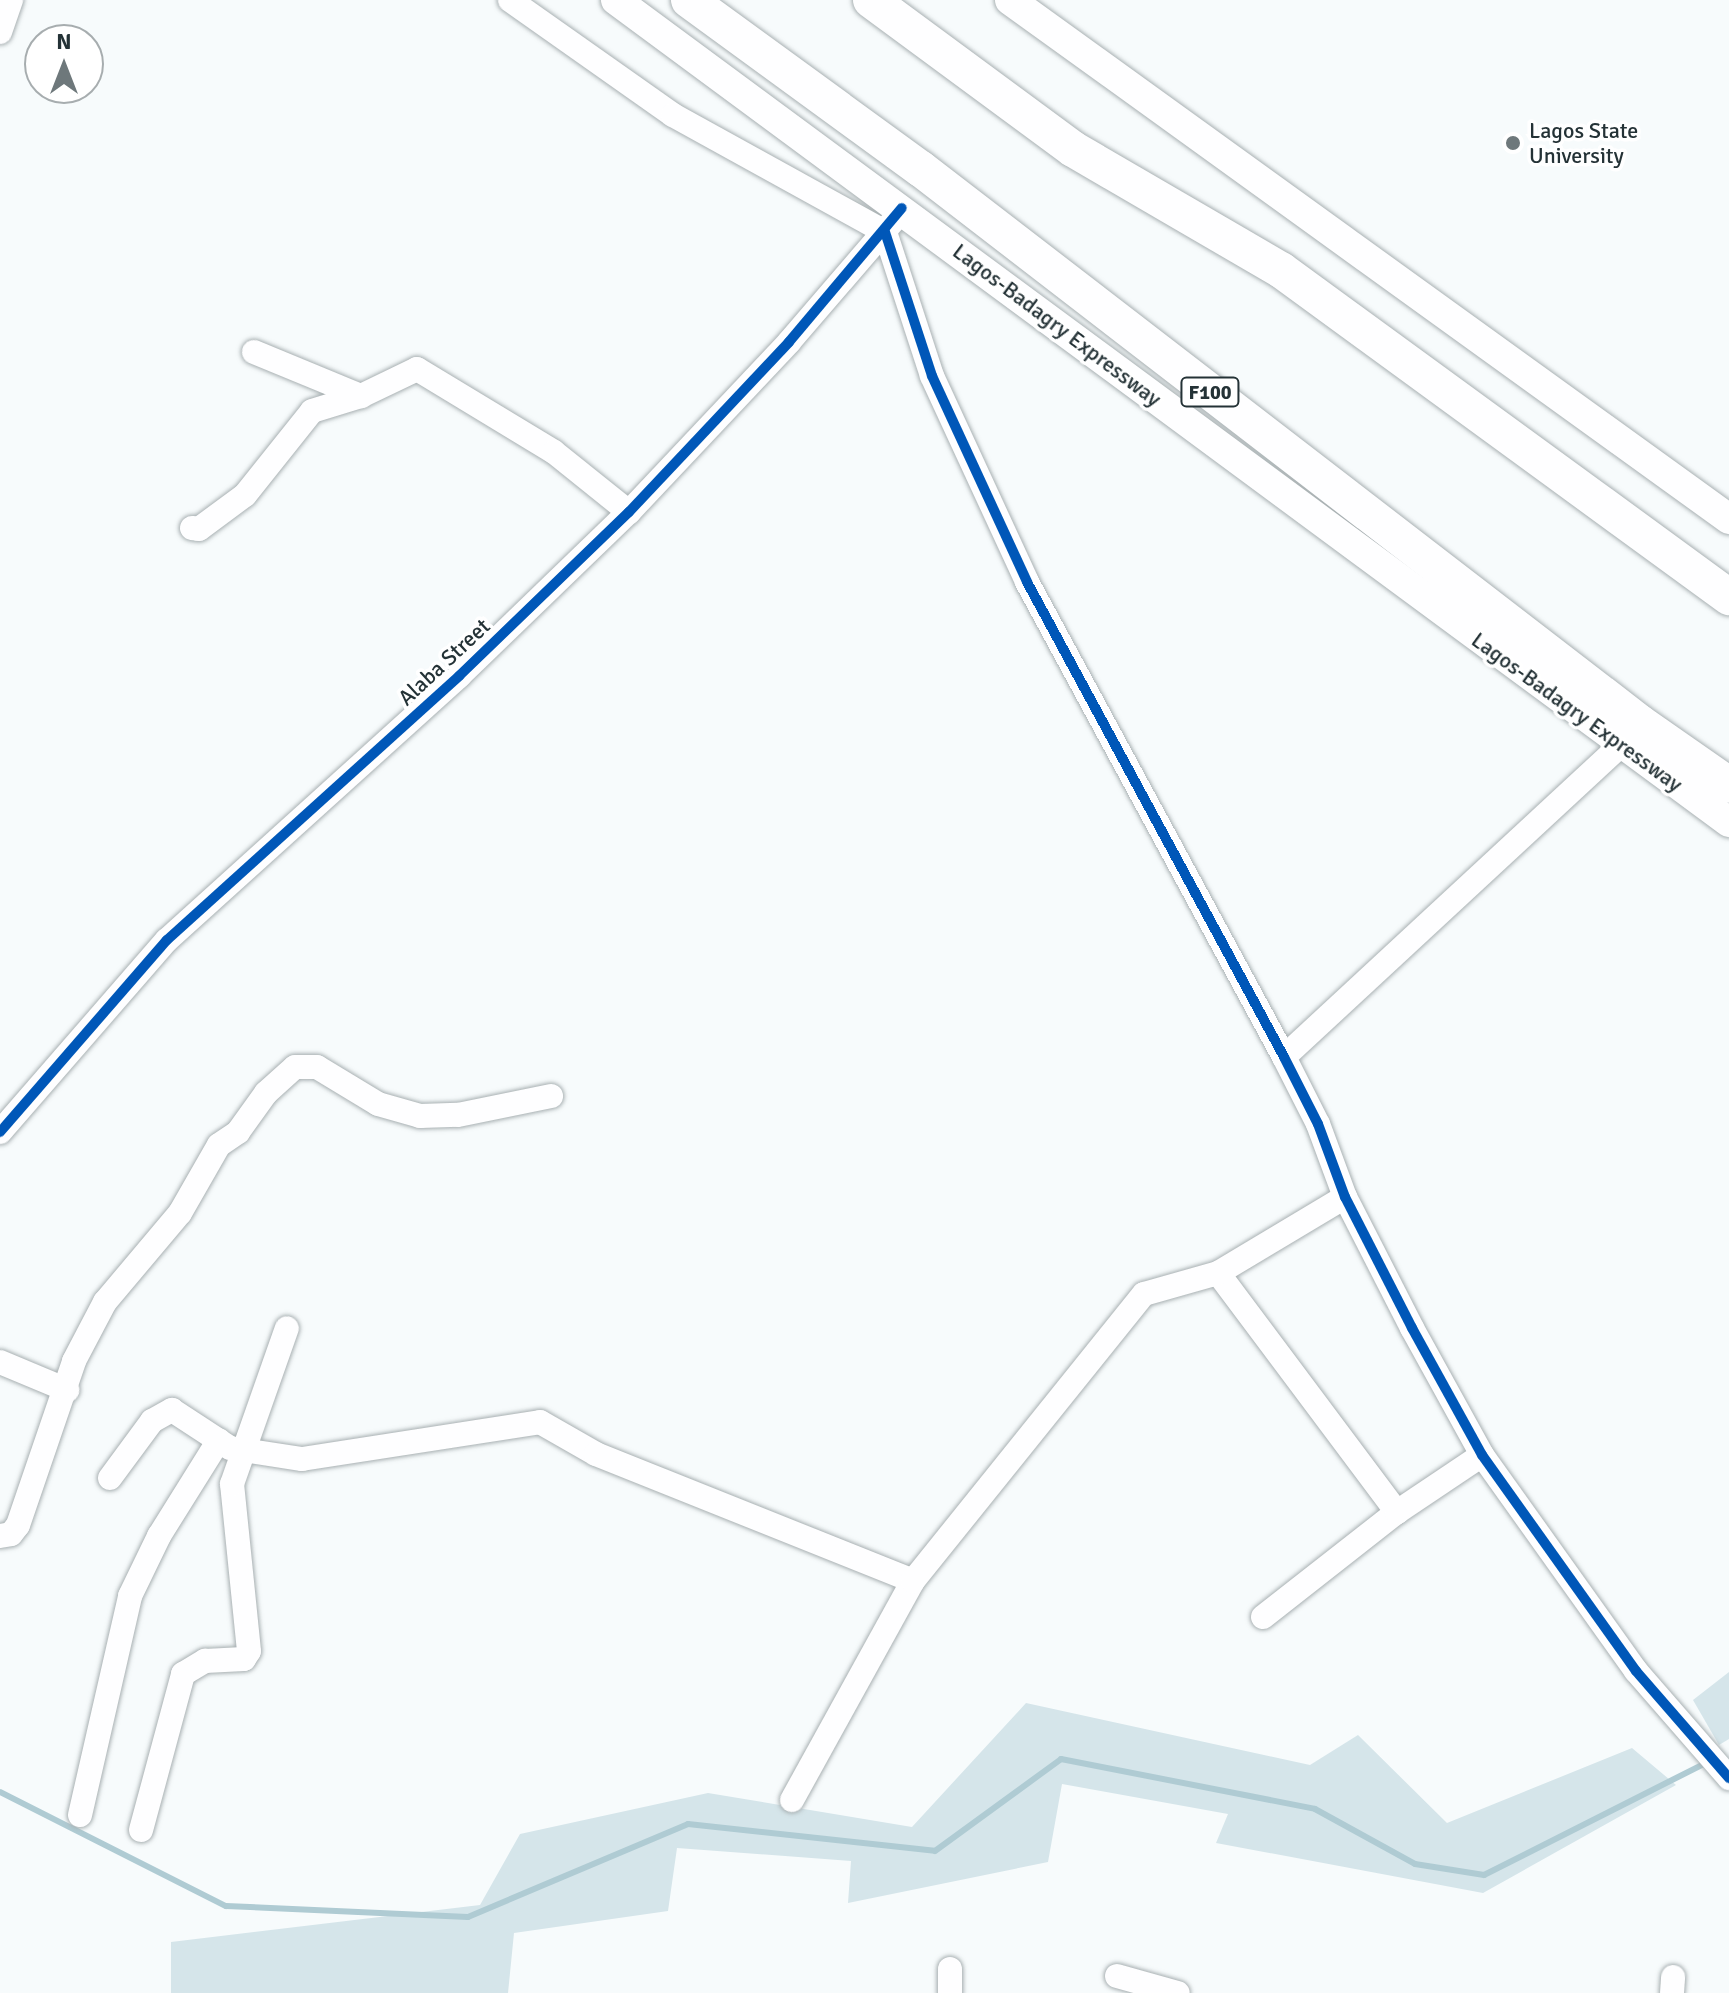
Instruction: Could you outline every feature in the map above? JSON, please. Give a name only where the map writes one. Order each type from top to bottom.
[{"type":"highway","name":"Lagos-Badagry Expressway","points":[[689,0],[921,169],[1640,723],[1729,785]]},
{"type":"highway","points":[[871,0],[1073,149],[1281,270],[1729,597]]},
{"type":"main road","name":"Lagos-Badagry Expressway","points":[[616,0],[894,220],[1729,822]]},
{"type":"main road","points":[[1010,0],[1729,519]]},
{"type":"street","points":[[0,32],[11,0]]},
{"type":"street","points":[[510,0],[673,115],[894,220],[932,376],[1027,582],[1284,1057],[1318,1124],[1345,1197],[1482,1455],[1636,1671],[1717,1766]]},
{"type":"street","name":"Alaba Street","points":[[0,1132],[167,940],[459,676],[629,512],[894,220]]},
{"type":"street","points":[[254,352],[361,396]]},
{"type":"street","points":[[192,528],[199,529],[245,495],[312,411],[361,396],[404,372],[428,373],[554,452],[629,512]]},
{"type":"street","points":[[1284,1057],[1620,746]]},
{"type":"street","points":[[0,1536],[11,1534],[18,1525],[85,1336],[123,1276],[180,1213],[219,1145],[238,1132],[266,1093],[295,1067],[317,1067],[378,1104],[420,1116],[458,1115],[551,1096]]},
{"type":"street","points":[[792,1800],[913,1581],[1144,1294],[1218,1273],[1345,1197]]},
{"type":"street","points":[[1218,1273],[1397,1512]]},
{"type":"street","points":[[80,1815],[130,1596],[159,1536],[230,1445],[287,1328]]},
{"type":"street","points":[[0,1362],[67,1390]]},
{"type":"street","points":[[110,1478],[162,1412],[183,1415],[230,1445],[302,1459],[540,1422],[596,1454],[913,1581]]},
{"type":"street","points":[[141,1830],[183,1674],[205,1661],[244,1659],[249,1651],[231,1515],[230,1445]]},
{"type":"street","points":[[1263,1617],[1397,1512],[1482,1455]]},
{"type":"street","points":[[1117,1976],[1178,1993]]},
{"type":"shaded area","points":[[1729,1672],[1729,1739],[1719,1745],[1693,1700]]},
{"type":"shaded area","points":[[1026,1703],[1310,1765],[1358,1735],[1447,1823],[1632,1748],[1676,1785],[1483,1893],[1216,1843],[1228,1814],[1062,1784],[1048,1862],[848,1903],[851,1861],[677,1848],[668,1911],[514,1933],[508,1993],[171,1993],[171,1942],[480,1905],[520,1834],[708,1793],[912,1827]]},
{"type":"waterway","points":[[0,1792],[226,1906],[468,1917],[688,1824],[935,1851],[1061,1759],[1315,1809],[1415,1864],[1484,1875],[1708,1762]]},
{"type":"cycle path","points":[[0,1132],[167,940],[459,676],[629,512],[789,342],[902,208]]},
{"type":"cycle path","points":[[885,232],[932,376],[1027,582],[1284,1057],[1318,1124],[1345,1197],[1412,1328],[1482,1455],[1636,1671],[1729,1778]]},
{"type":"place","name":"Lagos State University","points":[[1513,143]]}]
